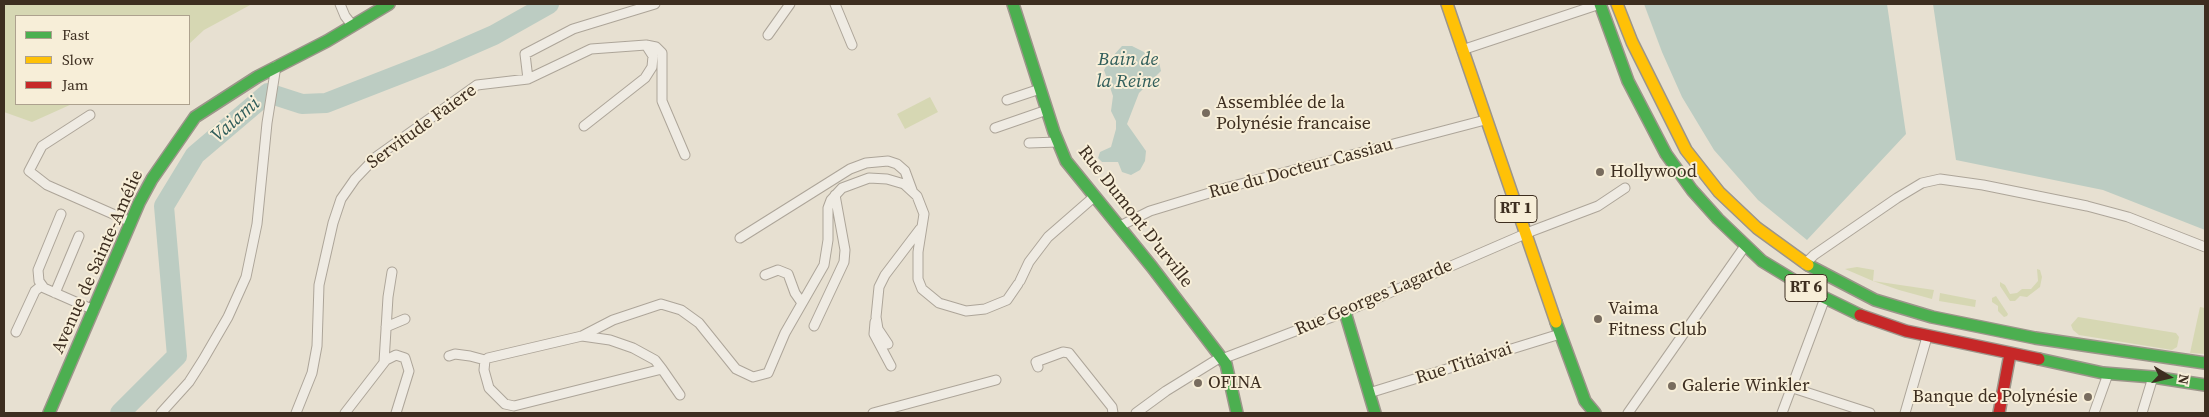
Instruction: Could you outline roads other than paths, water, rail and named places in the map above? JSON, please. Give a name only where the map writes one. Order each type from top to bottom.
[{"type":"main road","name":"Avenue de Sainte-Amélie","points":[[49,413],[131,222],[152,178],[195,118],[276,66],[327,41],[390,4]]},
{"type":"main road","name":"Rue Dumont D'urville","points":[[1013,4],[1047,110],[1066,161],[1120,226],[1222,359],[1237,413]]},
{"type":"main road","name":"RT 1","points":[[1447,4],[1485,120],[1560,334],[1590,411]]},
{"type":"main road","name":"RT 6","points":[[1600,4],[1632,89],[1666,154],[1692,190],[1745,246],[1775,269],[1824,298],[1874,321],[1927,336],[2108,374],[2154,377],[2205,385]]},
{"type":"main road","name":"RT 6","points":[[1617,4],[1632,42],[1686,150],[1719,192],[1757,228],[1806,264],[1875,300],[1932,317],[2035,338],[2205,363]]},
{"type":"main road","points":[[1623,4],[1632,42]]},
{"type":"main road","points":[[1346,314],[1375,413]]},
{"type":"main road","points":[[2000,413],[2010,354]]},
{"type":"street","points":[[340,4],[344,16],[352,25]]},
{"type":"street","points":[[528,79],[526,54],[574,29],[655,4]]},
{"type":"street","points":[[768,35],[790,4]]},
{"type":"street","points":[[835,4],[852,45]]},
{"type":"street","points":[[1462,50],[1600,4]]},
{"type":"street","points":[[584,126],[645,78],[652,67],[653,56],[646,45]]},
{"type":"street","points":[[646,45],[656,47],[662,53],[662,101],[685,155]]},
{"type":"street","name":"Servitude Faiere","points":[[296,413],[314,364],[318,346],[319,285],[333,223],[341,199],[355,179],[376,157],[476,85],[528,79],[591,49],[646,45]]},
{"type":"street","points":[[161,413],[189,382],[203,360],[228,317],[246,277],[257,224],[276,66]]},
{"type":"street","points":[[1007,100],[1040,89]]},
{"type":"street","points":[[995,128],[1047,110]]},
{"type":"street","points":[[90,115],[42,146],[29,170],[46,185],[131,222]]},
{"type":"street","name":"Rue du Docteur Cassiau","points":[[1120,226],[1150,211],[1229,188],[1485,120]]},
{"type":"street","points":[[1030,143],[1058,142]]},
{"type":"street","points":[[740,238],[850,169],[866,163],[888,161],[897,164],[905,171],[913,191],[922,204],[924,224],[918,252],[918,279],[922,289],[939,303],[966,311],[985,309],[1007,300],[1029,262],[1048,237],[1095,196]]},
{"type":"street","points":[[449,356],[455,354],[485,360],[582,336],[613,320],[661,304],[671,306],[699,323],[736,369],[753,377],[768,373],[785,333],[824,265],[828,240],[828,208],[834,195],[853,183],[878,178],[904,184],[913,191]]},
{"type":"street","points":[[1806,264],[1814,255],[1897,198],[1922,183],[1940,179],[1983,184],[2087,206],[2128,217],[2205,247]]},
{"type":"street","name":"Rue Georges Lagarde","points":[[1136,413],[1158,396],[1222,359],[1346,314],[1525,234],[1603,203],[1625,188]]},
{"type":"street","points":[[814,326],[844,262],[845,250],[834,195]]},
{"type":"street","points":[[41,286],[38,270],[61,214]]},
{"type":"street","points":[[891,366],[874,334],[879,287],[885,275],[924,224]]},
{"type":"street","points":[[55,293],[79,236]]},
{"type":"street","points":[[1628,413],[1745,246]]},
{"type":"street","points":[[765,275],[778,270],[788,274],[795,294],[802,303]]},
{"type":"street","points":[[384,362],[392,272]]},
{"type":"street","points":[[41,286],[94,310]]},
{"type":"street","points":[[16,332],[35,291],[41,286]]},
{"type":"street","points":[[1782,413],[1793,388],[1824,298]]},
{"type":"street","points":[[876,317],[878,329],[888,344]]},
{"type":"street","points":[[386,328],[404,319]]},
{"type":"street","name":"Rue Titiaivai","points":[[1369,393],[1560,334]]},
{"type":"street","points":[[582,336],[610,340],[633,348],[654,360],[680,395]]},
{"type":"street","points":[[1905,413],[1927,336]]},
{"type":"street","points":[[1038,367],[1036,362],[1063,352],[1070,352],[1112,407],[1113,413]]},
{"type":"street","points":[[345,413],[384,362],[396,355],[405,358],[409,371],[396,413]]},
{"type":"street","points":[[485,360],[484,378],[489,388],[505,404],[514,406],[662,369]]},
{"type":"street","points":[[2094,413],[2108,374]]},
{"type":"street","points":[[2142,413],[2154,377]]},
{"type":"street","points":[[872,413],[996,380]]},
{"type":"street","points":[[1793,388],[1870,413]]},
{"type":"water","points":[[1644,4],[1887,4],[1906,134],[1807,240],[1758,200],[1714,150],[1682,97]]},
{"type":"water","points":[[1933,4],[2205,4],[2205,230],[2103,190],[1956,160]]},
{"type":"water","name":"Bain de la Reine","points":[[1122,46],[1132,46],[1146,53],[1159,62],[1161,71],[1139,93],[1127,124],[1146,151],[1145,161],[1140,170],[1131,175],[1122,172],[1118,162],[1102,162],[1098,158],[1100,152],[1111,147],[1116,129],[1116,121],[1111,111],[1113,96],[1104,70],[1111,58]]},
{"type":"waterway","name":"Vaiami","points":[[120,413],[177,356],[164,206],[195,155],[268,93],[302,104],[326,103],[439,59],[494,35],[549,4]]},
{"type":"place","name":"Assemblée de la Polynésie francaise","points":[[1206,113]]},
{"type":"place","name":"Hollywood","points":[[1600,172]]},
{"type":"place","name":"Vaima Fitness Club","points":[[1598,319]]},
{"type":"place","name":"OFINA","points":[[1198,383]]},
{"type":"place","name":"Galerie Winkler","points":[[1672,386]]},
{"type":"place","name":"Banque de Polynésie","points":[[2088,397]]}]
